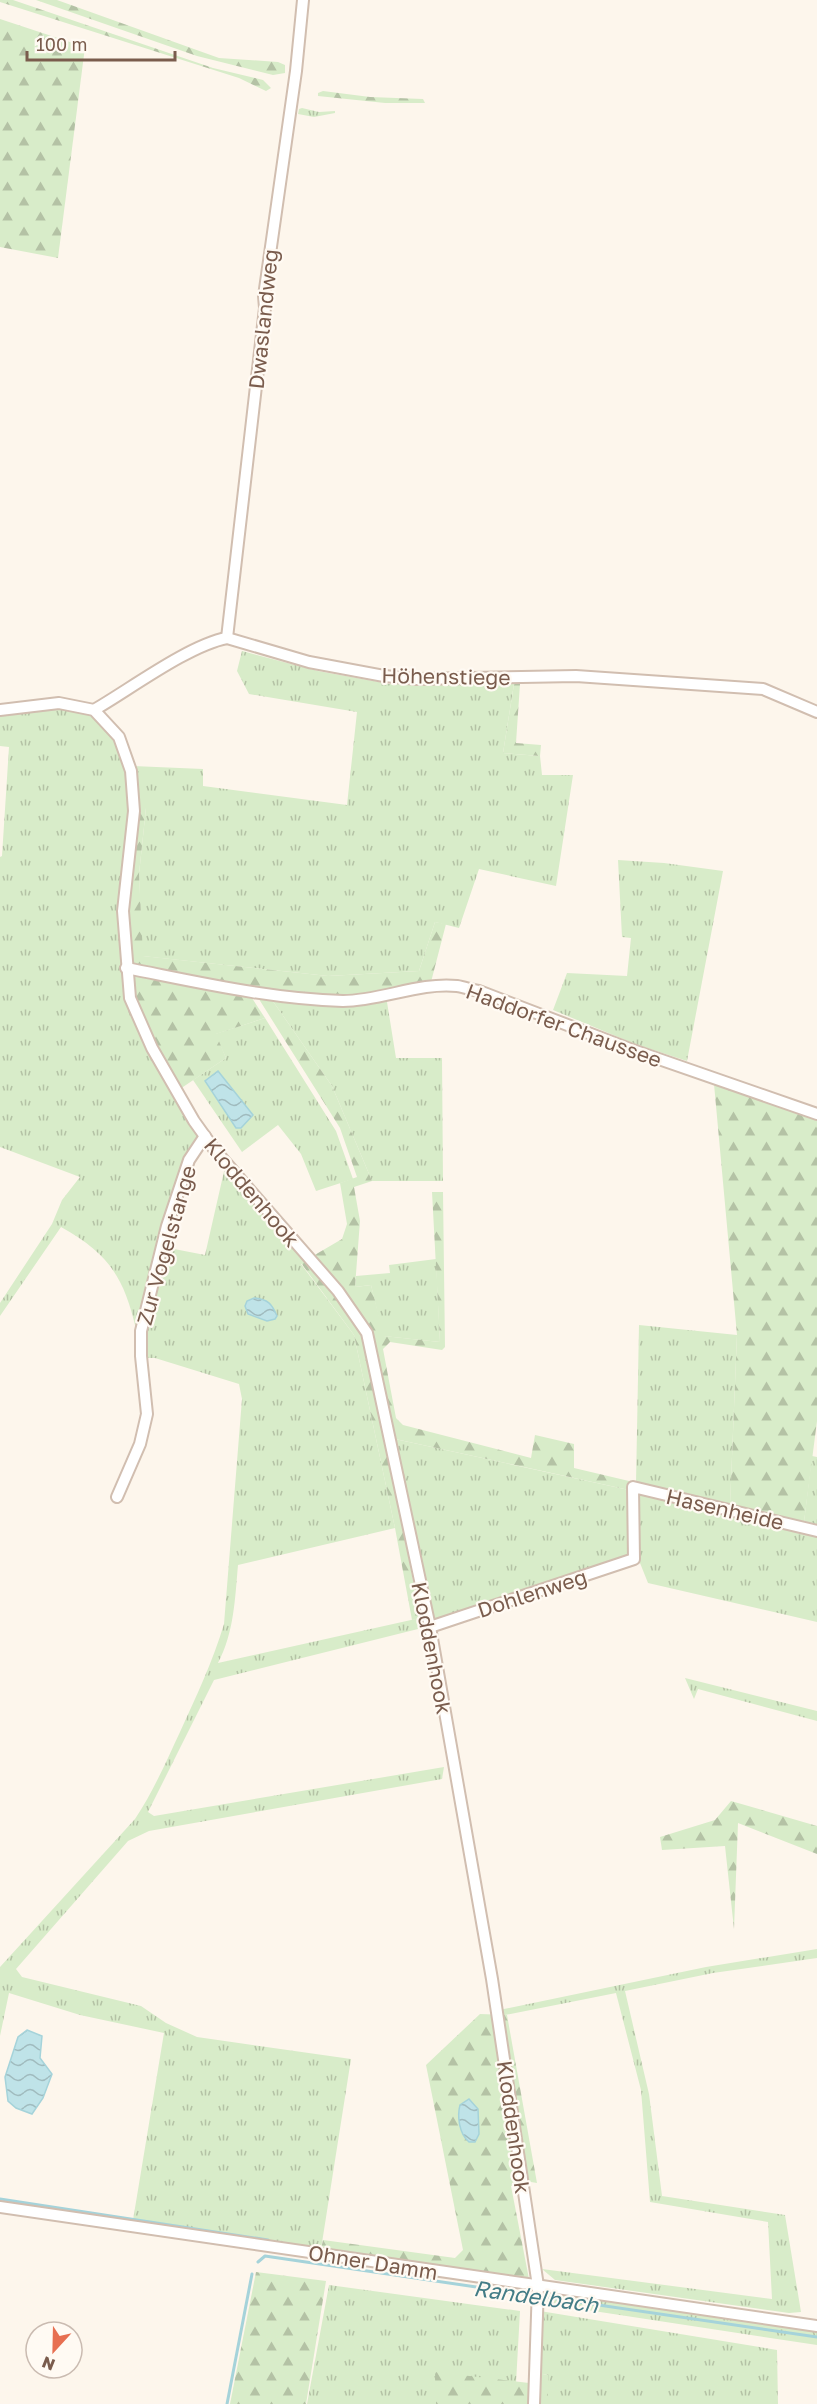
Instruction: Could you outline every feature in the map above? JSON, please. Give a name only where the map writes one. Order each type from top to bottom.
[{"type":"street","name":"Dwaslandweg","points":[[227,638],[265,308],[264,296],[296,72],[303,0]]},
{"type":"street","points":[[0,710],[59,703],[94,711],[187,655],[214,641],[227,638]]},
{"type":"street","name":"Höhenstiege","points":[[227,638],[309,662],[384,676],[417,680],[576,676],[763,689],[817,712]]},
{"type":"street","name":"Kloddenhook","points":[[94,711],[119,737],[131,771],[134,811],[123,911],[130,998],[152,1047],[194,1121],[338,1291],[367,1333],[430,1627],[492,1979],[537,2292],[534,2404]]},
{"type":"street","name":"Haddorfer Chaussee","points":[[126,968],[252,992],[345,1001],[384,997],[436,986],[457,986],[479,991],[630,1049],[817,1114]]},
{"type":"street","name":"Zur Vogelstange","points":[[117,1497],[140,1444],[147,1414],[141,1356],[141,1331],[167,1226],[189,1160],[205,1136]]},
{"type":"street","name":"Hasenheide","points":[[634,1559],[633,1487],[817,1531]]},
{"type":"street","name":"Dohlenweg","points":[[430,1627],[634,1559]]},
{"type":"street","name":"Ohner Damm","points":[[0,2208],[537,2292],[817,2326]]},
{"type":"green space","points":[[0,0],[13,0],[213,68],[263,80],[271,88],[266,91],[239,78],[0,2]]},
{"type":"green space","points":[[36,0],[57,0],[219,58],[278,62],[285,65],[285,73],[273,75],[197,56]]},
{"type":"green space","points":[[0,19],[85,47],[58,258],[0,247]]},
{"type":"green space","points":[[323,91],[370,97],[423,99],[425,103],[385,103],[318,96],[318,93]]},
{"type":"green space","points":[[299,109],[319,112],[335,111],[335,113],[314,117],[298,114]]},
{"type":"green space","points":[[242,651],[318,671],[390,684],[514,684],[503,753],[540,756],[542,775],[573,775],[556,886],[479,869],[459,928],[435,922],[419,971],[328,976],[142,956],[139,874],[146,808],[137,808],[133,766],[203,769],[203,786],[347,805],[357,712],[249,694],[237,671]]},
{"type":"green space","points":[[514,684],[520,684],[516,743],[541,745],[540,756],[503,753]]},
{"type":"green space","points":[[55,707],[93,714],[116,738],[127,773],[130,809],[123,969],[200,1137],[168,1209],[136,1329],[126,1295],[112,1268],[91,1247],[61,1227],[0,1316],[0,1303],[52,1224],[62,1200],[80,1177],[0,1147],[0,857],[2,856],[9,747],[0,746],[0,715]]},
{"type":"green space","points":[[137,808],[146,808],[139,874],[143,956],[328,976],[419,971],[435,922],[446,924],[431,982],[346,997],[250,989],[250,995],[265,1018],[216,1034],[226,1058],[180,1089],[155,1046],[133,997],[126,910]]},
{"type":"green space","points":[[618,860],[664,863],[723,871],[687,1061],[635,1044],[553,1010],[567,973],[627,976],[631,938],[622,937]]},
{"type":"green space","points":[[257,996],[270,997],[332,1086],[372,1181],[354,1187],[360,1221],[355,1287],[371,1285],[384,1336],[440,1342],[432,1192],[443,1192],[445,1347],[442,1350],[390,1342],[383,1349],[396,1418],[403,1425],[531,1458],[535,1435],[574,1444],[574,1468],[629,1481],[629,1490],[386,1437],[420,1618],[412,1620],[354,1335],[301,1263],[342,1239],[347,1224],[340,1183],[357,1177],[340,1128]]},
{"type":"green space","points":[[270,997],[345,1003],[387,1002],[396,1058],[442,1058],[443,1181],[372,1181],[332,1086]]},
{"type":"green space","points":[[265,1018],[336,1131],[353,1179],[316,1191],[301,1154],[278,1125],[242,1152],[193,1080],[226,1058],[215,1034]]},
{"type":"green space","points":[[714,1084],[817,1117],[817,1421],[804,1522],[730,1505],[737,1335]]},
{"type":"green space","points":[[225,1167],[305,1261],[301,1264],[354,1335],[395,1528],[238,1565],[231,1628],[218,1663],[420,1618],[422,1628],[214,1680],[148,1812],[154,1816],[444,1767],[442,1779],[149,1831],[128,1841],[16,1969],[22,1977],[141,2006],[166,2023],[197,2037],[351,2059],[321,2249],[133,2220],[164,2033],[80,2015],[9,1993],[0,2036],[0,1967],[135,1819],[153,1788],[186,1719],[224,1624],[242,1399],[239,1384],[155,1358],[144,1358],[145,1330],[169,1248],[205,1255]]},
{"type":"green space","points":[[436,1259],[440,1342],[383,1336],[371,1285],[355,1287],[356,1276],[390,1273],[389,1265]]},
{"type":"green space","points":[[639,1325],[737,1335],[730,1505],[636,1483]]},
{"type":"green space","points":[[395,1439],[629,1490],[630,1557],[432,1623]]},
{"type":"green space","points":[[812,1456],[817,1457],[817,1525],[804,1522]]},
{"type":"green space","points":[[637,1491],[817,1532],[817,1622],[648,1583],[638,1558]]},
{"type":"green space","points":[[685,1678],[817,1711],[817,1721],[698,1689],[694,1699]]},
{"type":"green space","points":[[731,1801],[817,1826],[817,1854],[738,1823],[734,1929],[725,1846],[662,1850],[660,1837],[715,1820]]},
{"type":"green space","points":[[817,1949],[817,1958],[713,1973],[625,1991],[649,2094],[662,2196],[785,2215],[801,2312],[789,2313],[555,2280],[542,2269],[772,2299],[768,2222],[650,2202],[641,2090],[616,1993],[500,2016],[499,2010],[706,1967]]},
{"type":"green space","points":[[480,2014],[507,2015],[537,2183],[511,2186],[529,2279],[321,2249],[323,2240],[455,2258],[463,2250],[426,2065]]},
{"type":"green space","points":[[256,2272],[326,2281],[306,2404],[230,2404]]},
{"type":"green space","points":[[329,2285],[520,2311],[516,2383],[436,2373],[436,2404],[307,2404]]},
{"type":"green space","points":[[544,2291],[817,2332],[817,2345],[541,2303]]},
{"type":"green space","points":[[540,2311],[777,2350],[778,2404],[548,2404],[548,2375],[537,2373]]},
{"type":"green space","points":[[435,2372],[529,2383],[529,2404],[436,2404]]},
{"type":"green space","points":[[537,2373],[548,2375],[548,2404],[536,2404]]},
{"type":"water","points":[[218,1071],[253,1115],[241,1128],[236,1128],[205,1081]]},
{"type":"water","points":[[254,1298],[269,1303],[277,1316],[275,1319],[267,1321],[248,1314],[245,1306],[247,1301]]},
{"type":"water","points":[[27,2030],[42,2036],[40,2058],[52,2074],[43,2098],[32,2114],[16,2108],[8,2101],[5,2077],[18,2037]]},
{"type":"water","points":[[469,2099],[478,2109],[479,2134],[475,2142],[469,2142],[466,2139],[459,2119],[460,2105]]},
{"type":"waterway","points":[[0,2199],[268,2240]]},
{"type":"waterway","name":"Randelbach","points":[[258,2262],[265,2256],[817,2337]]},
{"type":"waterway","name":"Randelbach","points":[[227,2404],[252,2274]]}]
